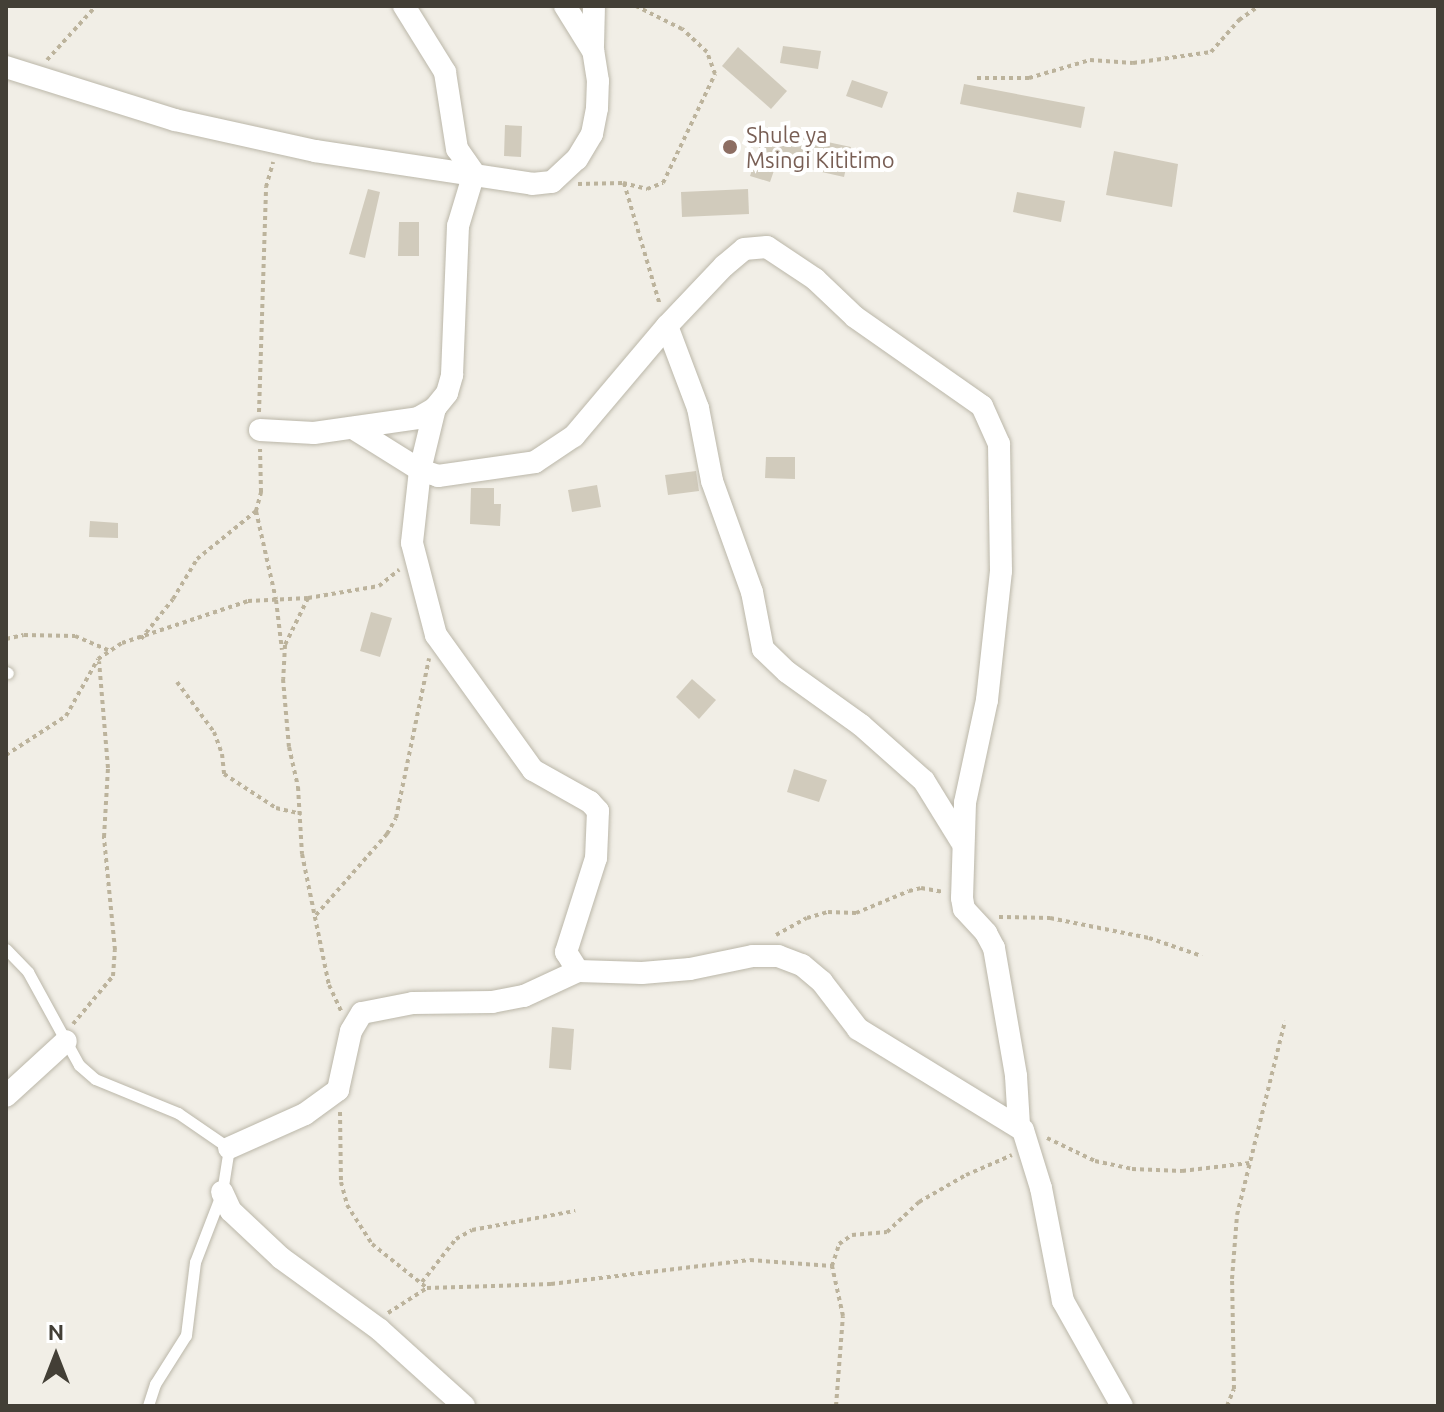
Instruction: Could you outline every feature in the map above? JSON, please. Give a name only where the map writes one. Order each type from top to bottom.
[{"type":"street","points":[[404,6],[445,72],[457,149],[474,173]]},
{"type":"street","points":[[565,6],[593,51]]},
{"type":"street","points":[[16,70],[175,120],[315,151],[532,184],[552,182],[577,159],[592,134],[598,81],[593,51],[594,6]]},
{"type":"street","points":[[260,430],[314,433],[356,430],[418,418],[435,408],[447,393],[452,375],[458,226],[474,173]]},
{"type":"street","points":[[356,430],[420,470],[438,476],[535,462],[555,451],[605,402],[667,326],[744,249],[767,247],[815,279],[855,317],[982,406],[999,444],[1001,571],[987,700],[965,803],[961,841],[968,912],[994,948],[1024,1134],[1063,1301],[1122,1406]]},
{"type":"street","points":[[667,326],[698,408],[712,481],[752,592],[763,649],[787,672],[861,725],[924,781],[961,841]]},
{"type":"street","points":[[435,408],[420,470],[412,543],[436,635],[533,770],[590,802],[598,811],[596,858],[566,952],[578,971]]},
{"type":"street","points":[[229,1148],[305,1114],[338,1090],[351,1031],[362,1013],[413,1003],[492,1002],[524,996],[578,971],[605,974],[690,969],[753,956],[778,956],[802,965],[822,982],[858,1029],[1024,1134]]},
{"type":"street","points":[[6,1096],[66,1041]]},
{"type":"street","points":[[222,1192],[231,1211],[281,1258],[365,1318],[464,1406]]},
{"type":"lane","points":[[6,949],[28,972],[79,1065],[95,1079],[153,1100],[229,1148],[222,1192],[195,1262],[186,1335],[155,1384],[148,1406]]},
{"type":"path","points":[[16,70],[57,54],[96,6]]},
{"type":"path","points":[[552,182],[623,183],[647,189],[667,179],[715,74],[707,52],[682,29],[636,6]]},
{"type":"path","points":[[977,78],[1029,78],[1090,60],[1133,63],[1211,52],[1239,20],[1259,6]]},
{"type":"path","points":[[279,141],[266,187],[261,492],[256,511],[276,600],[289,747],[301,814],[302,854],[329,985],[351,1031]]},
{"type":"path","points":[[623,183],[667,326]]},
{"type":"path","points":[[141,639],[173,599],[197,559],[256,511]]},
{"type":"path","points":[[6,755],[66,716],[98,659],[108,650],[231,605],[308,598],[379,586],[396,575],[412,543]]},
{"type":"path","points":[[283,657],[308,598]]},
{"type":"path","points":[[6,639],[24,635],[75,636],[108,650]]},
{"type":"path","points":[[316,915],[387,834],[396,818],[436,635]]},
{"type":"path","points":[[66,1041],[72,1025],[113,976],[115,950],[104,837],[108,768],[98,659]]},
{"type":"path","points":[[177,682],[214,732],[222,754],[224,774],[276,808],[301,814]]},
{"type":"path","points":[[753,956],[767,940],[807,918],[828,912],[856,913],[921,888],[948,893],[968,912],[1050,918],[1149,938],[1202,956]]},
{"type":"path","points":[[1227,1406],[1234,1389],[1233,1249],[1241,1193],[1285,1021]]},
{"type":"path","points":[[338,1090],[341,1182],[347,1205],[372,1244],[427,1288]]},
{"type":"path","points":[[836,1406],[843,1316],[832,1266],[844,1238],[887,1232],[919,1202],[966,1175],[1024,1134],[1095,1161],[1132,1169],[1182,1171],[1250,1163]]},
{"type":"path","points":[[422,1283],[456,1239],[472,1230],[575,1211]]},
{"type":"path","points":[[365,1318],[395,1310],[427,1288],[551,1284],[750,1260],[832,1266]]},
{"type":"building","points":[[783,46],[821,51],[818,69],[780,63]]},
{"type":"building","points":[[738,47],[787,91],[771,109],[722,66]]},
{"type":"building","points":[[852,80],[888,92],[882,108],[846,96]]},
{"type":"building","points":[[964,84],[1085,107],[1081,128],[960,104]]},
{"type":"building","points":[[505,125],[522,126],[521,157],[504,156]]},
{"type":"building","points":[[766,127],[803,139],[851,147],[844,177],[777,162],[770,182],[750,176]]},
{"type":"building","points":[[1114,151],[1178,164],[1172,207],[1106,195]]},
{"type":"building","points":[[368,189],[380,192],[365,258],[349,254]]},
{"type":"building","points":[[748,189],[749,214],[682,217],[681,192]]},
{"type":"building","points":[[1017,192],[1065,201],[1061,222],[1013,212]]},
{"type":"building","points":[[399,222],[419,222],[419,256],[398,256]]},
{"type":"building","points":[[766,457],[795,457],[795,479],[765,478]]},
{"type":"building","points":[[696,471],[699,491],[668,495],[665,475]]},
{"type":"building","points":[[597,485],[601,507],[572,512],[568,490]]},
{"type":"building","points":[[471,488],[494,488],[494,504],[501,504],[500,526],[470,524]]},
{"type":"building","points":[[90,521],[118,523],[118,538],[89,537]]},
{"type":"building","points":[[371,612],[392,618],[380,657],[360,651]]},
{"type":"building","points":[[692,679],[716,700],[699,719],[676,697]]},
{"type":"building","points":[[794,769],[827,780],[819,802],[787,792]]},
{"type":"building","points":[[552,1027],[574,1029],[571,1070],[549,1068]]},
{"type":"place","name":"Shule ya Msingi Kititimo","points":[[730,147]]}]
